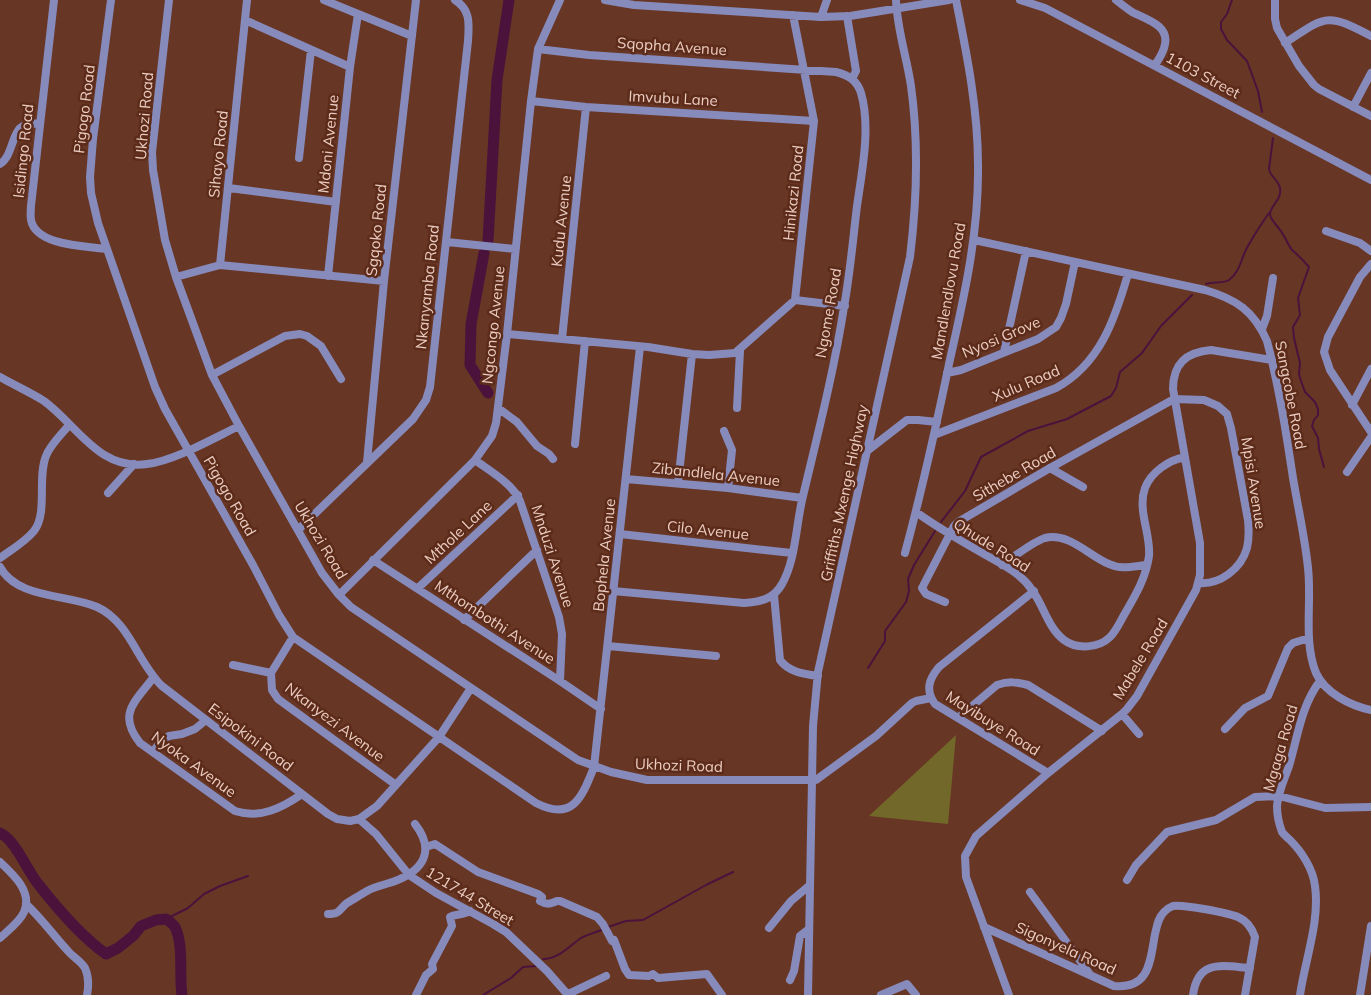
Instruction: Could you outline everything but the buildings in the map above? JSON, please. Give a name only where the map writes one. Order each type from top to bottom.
[{"type":"street","name":"Isidingo Road","points":[[54,0],[32,197],[31,213],[33,225],[41,235],[52,240],[107,249]]},
{"type":"street","name":"Pigogo Road","points":[[111,0],[90,177],[96,216],[164,409],[293,636],[536,803],[554,810],[566,809],[578,801],[594,767]]},
{"type":"street","name":"Ukhozi Road","points":[[169,0],[152,144],[154,170],[165,240],[176,277],[212,375],[322,573],[338,595],[351,607],[567,753],[594,767],[647,780],[811,780]]},
{"type":"street","name":"Sihayo Road","points":[[220,265],[247,0]]},
{"type":"street","points":[[324,0],[412,36]]},
{"type":"street","name":"Sgqoko Road","points":[[367,462],[384,282],[416,0]]},
{"type":"street","name":"Nkanyamba Road","points":[[298,530],[413,419],[426,400],[430,387],[447,242],[468,23],[465,8],[455,0]]},
{"type":"street","name":"Ngcongo Avenue","points":[[338,595],[475,460],[492,436],[498,408],[507,334],[538,49],[560,0]]},
{"type":"street","points":[[605,0],[634,5],[821,17],[896,10],[949,0]]},
{"type":"street","points":[[821,17],[827,0]]},
{"type":"street","name":"Griffiths Mxenge Highway","points":[[808,995],[811,780],[813,726],[818,676],[910,258],[915,215],[917,180],[914,112],[906,55],[896,10],[896,0]]},
{"type":"street","name":"Mandlendlovu Road","points":[[905,553],[937,422],[974,240],[978,168],[976,124],[971,77],[956,0]]},
{"type":"street","name":"1103 Street","points":[[1020,0],[1045,8],[1371,180]]},
{"type":"street","points":[[1116,0],[1132,12],[1157,25],[1163,31],[1166,37],[1165,45],[1155,65]]},
{"type":"street","points":[[1275,0],[1277,28],[1299,66],[1314,85],[1371,116]]},
{"type":"street","name":"Mdoni Avenue","points":[[328,276],[350,67],[358,14]]},
{"type":"street","name":"Hinikazi Road","points":[[793,15],[814,121],[795,300]]},
{"type":"street","points":[[805,69],[836,72],[852,79],[856,71],[847,16]]},
{"type":"street","points":[[1285,43],[1314,24],[1330,19],[1350,25],[1371,36]]},
{"type":"street","points":[[245,20],[350,67]]},
{"type":"street","name":"Sqopha Avenue","points":[[538,49],[589,55],[805,69]]},
{"type":"street","points":[[299,158],[311,50]]},
{"type":"street","points":[[1353,107],[1371,73]]},
{"type":"street","name":"Ngome Road","points":[[774,595],[788,572],[802,498],[814,452],[845,306],[865,145],[860,92],[852,79]]},
{"type":"street","name":"Imvubu Lane","points":[[531,101],[814,121]]},
{"type":"street","name":"Kudu Avenue","points":[[562,339],[586,106]]},
{"type":"street","points":[[0,164],[5,160],[20,129],[28,124],[40,122]]},
{"type":"street","points":[[229,188],[336,202]]},
{"type":"street","points":[[1326,231],[1360,243],[1371,251]]},
{"type":"street","name":"Sangcobe Road","points":[[974,240],[1205,290],[1229,298],[1246,310],[1262,329],[1268,341],[1272,360],[1308,569],[1309,638],[1313,663],[1320,681]]},
{"type":"street","points":[[447,242],[515,249]]},
{"type":"street","points":[[1004,352],[1026,251]]},
{"type":"street","name":"Nyosi Grove","points":[[947,373],[961,370],[1038,338],[1056,327],[1062,318],[1075,262]]},
{"type":"street","points":[[1371,264],[1360,277],[1325,345],[1326,360],[1330,370],[1371,432]]},
{"type":"street","points":[[176,277],[220,265],[384,282]]},
{"type":"street","name":"Xulu Road","points":[[934,435],[1056,388],[1070,380],[1092,357],[1105,337],[1115,318],[1128,274]]},
{"type":"street","points":[[1262,329],[1267,316],[1273,278]]},
{"type":"street","points":[[507,334],[640,346],[692,354],[723,355],[735,354],[795,300],[845,306]]},
{"type":"street","points":[[212,375],[285,336],[300,334],[307,336],[321,346],[342,379]]},
{"type":"street","points":[[575,444],[585,341]]},
{"type":"street","name":"Bophela Avenue","points":[[594,767],[640,346]]},
{"type":"street","points":[[737,408],[740,350]]},
{"type":"street","name":"Mabele Road","points":[[1009,995],[966,877],[965,856],[976,836],[1048,773],[1122,714],[1141,688],[1192,598],[1198,583],[1200,543],[1174,399],[1173,382],[1178,366],[1188,355],[1211,350],[1272,360]]},
{"type":"street","points":[[678,483],[692,354]]},
{"type":"street","points":[[1352,405],[1371,369]]},
{"type":"street","points":[[0,377],[44,401],[105,456],[120,462],[134,464],[154,463],[188,450],[239,426]]},
{"type":"street","name":"Sithebe Road","points":[[945,602],[926,594],[922,588],[954,526],[964,518],[1050,468],[1174,399]]},
{"type":"street","name":"Mpisi Avenue","points":[[1174,399],[1204,400],[1218,406],[1227,414],[1248,520],[1247,548],[1240,562],[1228,576],[1207,584],[1198,583]]},
{"type":"street","points":[[498,408],[517,422],[537,446],[553,459]]},
{"type":"street","points":[[867,451],[907,420],[937,422]]},
{"type":"street","points":[[0,558],[28,537],[37,526],[41,513],[41,483],[45,458],[47,452],[69,425]]},
{"type":"street","points":[[724,431],[732,450],[728,488]]},
{"type":"street","points":[[1347,472],[1371,437]]},
{"type":"street","name":"Qhude Road","points":[[916,512],[950,535],[1022,577],[1034,591],[1050,624],[1059,636],[1070,644],[1077,646],[1097,645],[1105,641],[1114,632],[1141,585],[1147,565],[1149,546],[1143,510],[1145,488],[1151,477],[1161,468],[1179,458],[1185,457]]},
{"type":"street","name":"Mnduzi Avenue","points":[[475,460],[507,484],[518,495],[560,617],[562,634],[560,681]]},
{"type":"street","points":[[108,493],[134,464]]},
{"type":"street","points":[[1050,468],[1082,488]]},
{"type":"street","name":"Zibandlela Avenue","points":[[626,479],[728,488],[802,498]]},
{"type":"street","name":"Mthole Lane","points":[[418,588],[518,495]]},
{"type":"street","name":"Cilo Avenue","points":[[620,534],[792,553]]},
{"type":"street","points":[[1002,565],[1039,540],[1056,537],[1073,543],[1115,567],[1147,565]]},
{"type":"street","points":[[464,620],[537,550]]},
{"type":"street","name":"Mthombothi Avenue","points":[[373,560],[560,681],[601,710]]},
{"type":"street","name":"Esipokini Road","points":[[0,568],[6,577],[18,585],[34,592],[96,607],[116,619],[127,633],[153,678],[337,819],[350,821],[359,819]]},
{"type":"street","points":[[613,591],[744,603],[758,602],[774,595],[780,660],[784,666],[792,670],[818,676]]},
{"type":"street","name":"Mayibuye Road","points":[[1034,591],[940,667],[930,682],[928,689],[935,704],[1048,773]]},
{"type":"street","name":"Nkanyezi Avenue","points":[[293,636],[271,673],[272,690],[278,700],[396,785]]},
{"type":"street","points":[[1225,729],[1245,708],[1268,696],[1288,648],[1293,643],[1309,638]]},
{"type":"street","points":[[608,646],[716,656]]},
{"type":"street","name":"Nkanyezi Avenue","points":[[233,665],[271,673]]},
{"type":"street","name":"Nyoka Avenue","points":[[153,678],[133,704],[129,719],[133,734],[140,743],[235,811],[257,814],[269,812],[302,794]]},
{"type":"street","points":[[1320,681],[1340,698],[1371,710]]},
{"type":"street","name":"Mgaga Road","points":[[1300,995],[1315,913],[1315,884],[1306,860],[1283,834],[1278,812],[1279,796],[1294,749],[1300,722],[1313,690],[1320,681]]},
{"type":"street","points":[[958,718],[998,685],[1005,682],[1017,682],[1028,685],[1102,731]]},
{"type":"street","points":[[359,819],[377,806],[439,737],[471,688]]},
{"type":"street","points":[[811,780],[819,778],[833,769],[880,732],[912,703],[931,698]]},
{"type":"street","points":[[1122,714],[1139,734]]},
{"type":"street","points":[[153,752],[162,740],[194,729],[206,720]]},
{"type":"street","points":[[1127,880],[1136,866],[1167,832],[1216,820],[1255,797],[1279,796],[1325,808],[1371,807]]},
{"type":"street","name":"121744 Street","points":[[359,819],[376,834],[409,875],[436,893],[506,932],[547,971],[568,995]]},
{"type":"street","points":[[328,914],[337,913],[342,910],[344,905],[368,890],[399,880],[419,867],[425,855],[426,847],[422,834],[415,824]]},
{"type":"street","points":[[426,847],[435,844],[478,872],[538,894],[542,897],[540,901],[545,904],[560,901],[596,917],[603,924],[612,941],[614,940],[629,975],[649,976],[654,974],[658,978],[707,974],[722,995]]},
{"type":"street","points":[[0,862],[26,893],[24,912],[0,938]]},
{"type":"street","points":[[769,928],[791,901],[810,885]]},
{"type":"street","points":[[1030,892],[1090,975]]},
{"type":"street","points":[[26,904],[84,966],[88,974],[87,995]]},
{"type":"street","name":"Sigonyela Road","points":[[984,927],[1114,986],[1127,986],[1135,984],[1145,975],[1150,964],[1156,929],[1161,914],[1173,906],[1238,917],[1248,924],[1255,937],[1246,995]]},
{"type":"street","points":[[416,995],[426,975],[433,969],[432,964],[452,926],[450,917],[470,911]]},
{"type":"street","points":[[1360,995],[1369,956],[1371,926]]},
{"type":"street","points":[[790,980],[794,971],[800,936],[809,929]]},
{"type":"street","points":[[1193,995],[1196,980],[1208,968],[1224,965],[1250,968]]},
{"type":"street","points":[[568,995],[606,976]]},
{"type":"street","points":[[881,995],[907,984],[916,995]]},
{"type":"shaded area","points":[[956,735],[948,824],[869,816]]},
{"type":"waterway","points":[[488,241],[497,80],[509,0]]},
{"type":"waterway","points":[[1232,0],[1227,14],[1221,22],[1221,29],[1227,40],[1247,61],[1258,91],[1262,112]]},
{"type":"waterway","points":[[1273,138],[1269,169],[1278,182],[1280,192],[1270,215],[1292,250],[1309,267],[1298,298],[1300,315],[1293,327],[1300,363],[1299,374],[1301,381],[1305,392],[1315,402],[1318,409],[1318,415],[1312,426],[1318,438],[1324,467]]},
{"type":"waterway","points":[[1206,284],[1227,281],[1233,276],[1250,242],[1269,213]]},
{"type":"waterway","points":[[484,253],[471,324],[470,365],[488,393]]},
{"type":"waterway","points":[[941,522],[965,491],[981,457],[1028,431],[1067,419],[1111,396],[1116,388],[1120,372],[1142,353],[1161,326],[1192,295]]},
{"type":"waterway","points":[[868,668],[885,641],[885,631],[906,602],[909,591],[908,579],[914,565],[935,531]]},
{"type":"waterway","points":[[0,833],[11,842],[35,880],[62,912],[79,931],[106,954],[118,948],[133,936],[141,926],[156,920],[166,919],[172,924],[178,934],[182,995]]},
{"type":"waterway","points":[[608,927],[626,921],[643,920],[733,872]]},
{"type":"waterway","points":[[166,919],[188,908],[204,894],[248,876]]},
{"type":"waterway","points":[[543,959],[554,957],[581,938],[604,929]]},
{"type":"waterway","points":[[483,995],[511,978],[523,967],[536,966]]}]
